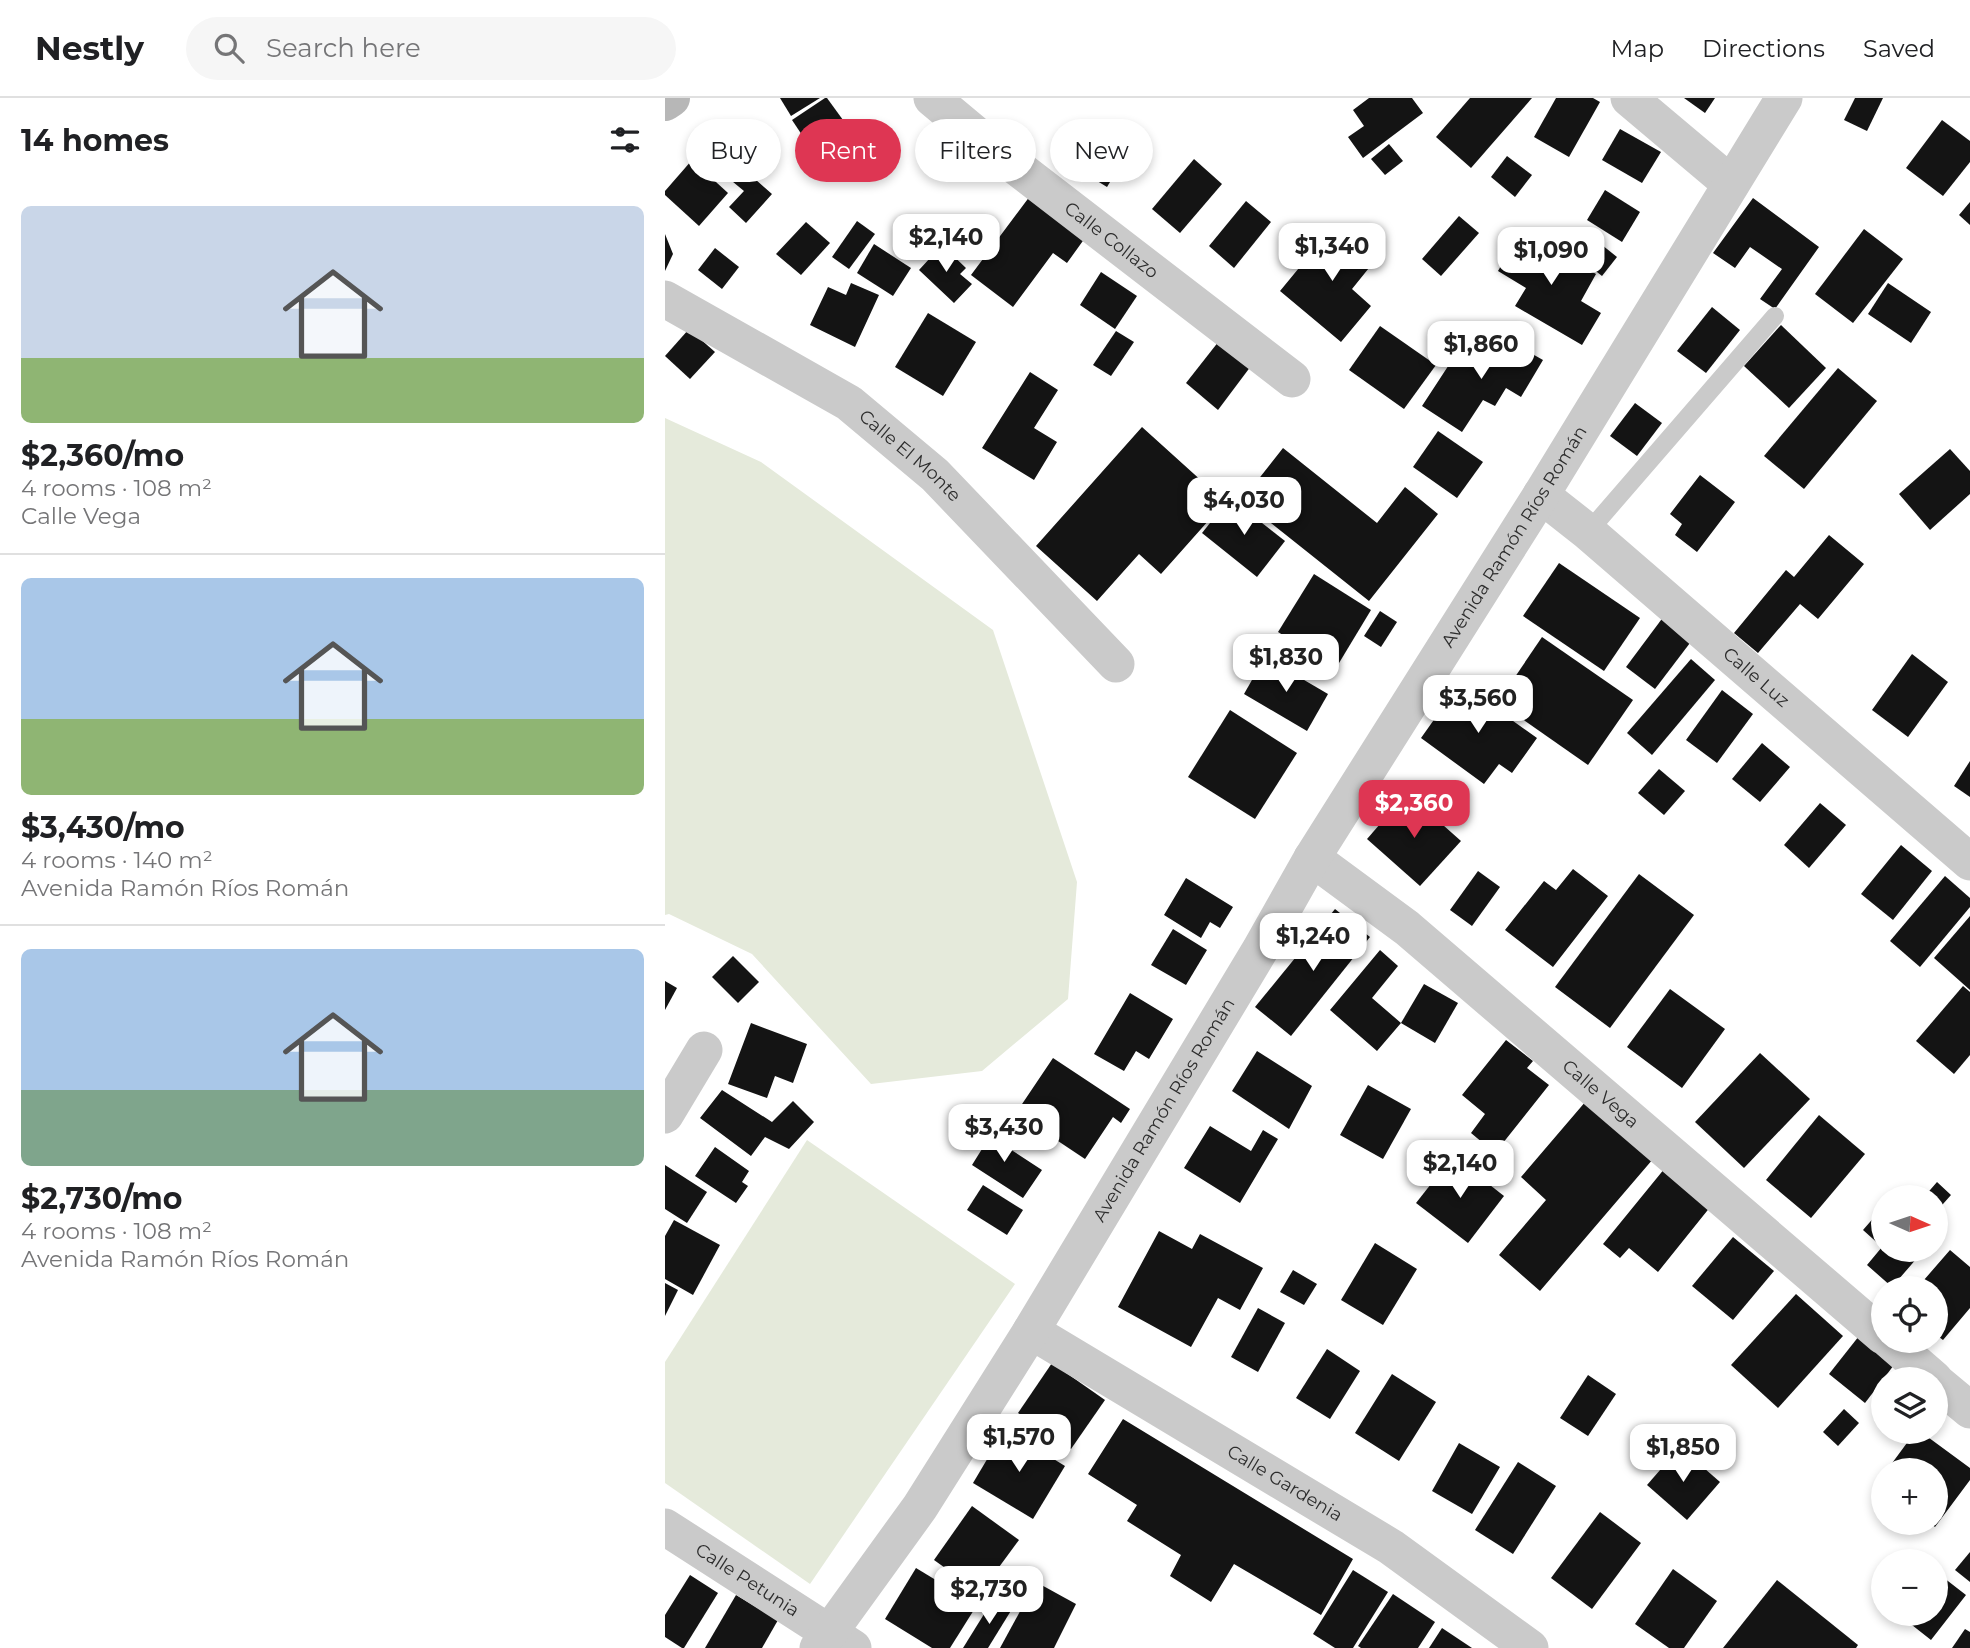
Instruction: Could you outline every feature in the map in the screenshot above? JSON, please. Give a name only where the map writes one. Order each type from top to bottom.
[{"type":"street","points":[[665,102],[671,98]]},
{"type":"street","name":"Calle Collazo","points":[[932,98],[993,149],[1292,379]]},
{"type":"street","points":[[1629,98],[1731,184]]},
{"type":"street","name":"Avenida Ramón Ríos Román","points":[[833,1643],[1031,1331],[1260,950],[1312,858],[1541,495],[1784,98]]},
{"type":"street","name":"Calle El Monte","points":[[665,299],[849,403],[935,475],[1116,664]]},
{"type":"street","name":"Calle Luz","points":[[1541,495],[1588,532],[1970,862]]},
{"type":"street","name":"Calle Vega","points":[[1312,858],[1407,928],[1871,1326]]},
{"type":"street","points":[[665,1115],[704,1050]]},
{"type":"street","name":"Calle Gardenia","points":[[1031,1331],[1391,1547],[1530,1648]]},
{"type":"street","points":[[1904,1353],[1920,1367]]},
{"type":"street","points":[[1948,1391],[1970,1410]]},
{"type":"street","name":"Calle Petunia","points":[[665,1527],[833,1643]]},
{"type":"lane","points":[[1588,532],[1775,316]]},
{"type":"shaded area","points":[[665,418],[761,462],[993,630],[1077,882],[1068,999],[982,1071],[871,1084],[752,954],[669,914],[665,915]]},
{"type":"shaded area","points":[[807,1140],[1015,1284],[810,1584],[665,1483],[665,1362]]},
{"type":"building","points":[[780,98],[820,98],[791,116]]},
{"type":"building","points":[[825,98],[842,119],[795,119],[795,124],[792,120]]},
{"type":"building","points":[[1369,98],[1412,98],[1423,113],[1363,158],[1348,137],[1364,126],[1353,110]]},
{"type":"building","points":[[1470,98],[1532,98],[1471,168],[1436,137]]},
{"type":"building","points":[[1556,98],[1593,98],[1600,102],[1569,157],[1534,137]]},
{"type":"building","points":[[1684,98],[1715,98],[1705,113]]},
{"type":"building","points":[[1855,98],[1883,98],[1867,131],[1844,120]]},
{"type":"building","points":[[1942,120],[1970,141],[1970,162],[1943,196],[1906,168]]},
{"type":"building","points":[[1620,129],[1661,152],[1642,183],[1602,160]]},
{"type":"building","points":[[1389,144],[1403,161],[1385,175],[1371,159]]},
{"type":"building","points":[[1507,156],[1532,175],[1515,197],[1491,177]]},
{"type":"building","points":[[1194,159],[1222,184],[1180,233],[1152,209]]},
{"type":"building","points":[[686,167],[686,182],[716,182],[728,193],[699,226],[665,195],[665,191]]},
{"type":"building","points":[[733,182],[758,182],[772,194],[746,223],[729,207],[744,191]]},
{"type":"building","points":[[1605,190],[1640,212],[1622,242],[1587,220]]},
{"type":"building","points":[[1030,196],[1085,238],[1067,263],[1053,253],[1013,307],[971,275]]},
{"type":"building","points":[[1753,198],[1819,247],[1775,309],[1760,299],[1782,269],[1750,247],[1735,268],[1713,253]]},
{"type":"building","points":[[1246,201],[1271,222],[1234,268],[1209,246]]},
{"type":"building","points":[[1970,202],[1970,225],[1959,215]]},
{"type":"building","points":[[1459,216],[1479,233],[1441,276],[1422,259]]},
{"type":"building","points":[[857,221],[875,234],[849,269],[832,257]]},
{"type":"building","points":[[806,222],[830,243],[801,275],[776,254]]},
{"type":"building","points":[[1336,223],[1377,258],[1352,289],[1371,306],[1341,342],[1280,291]]},
{"type":"building","points":[[1864,229],[1903,259],[1853,323],[1815,294]]},
{"type":"building","points":[[1521,231],[1596,274],[1581,301],[1601,313],[1582,345],[1515,306],[1526,288],[1498,271]]},
{"type":"building","points":[[1587,233],[1617,257],[1602,276],[1572,252]]},
{"type":"building","points":[[665,234],[673,254],[665,271]]},
{"type":"building","points":[[874,244],[911,268],[893,296],[857,273]]},
{"type":"building","points":[[942,245],[966,268],[960,274],[972,284],[954,303],[919,270]]},
{"type":"building","points":[[715,248],[739,267],[722,289],[698,270]]},
{"type":"building","points":[[1101,272],[1137,296],[1115,329],[1080,305]]},
{"type":"building","points":[[851,283],[879,295],[855,347],[810,325],[828,287],[846,295]]},
{"type":"building","points":[[1888,283],[1931,312],[1911,343],[1868,314]]},
{"type":"building","points":[[1712,307],[1740,330],[1706,373],[1677,351]]},
{"type":"building","points":[[928,313],[976,342],[943,396],[895,367]]},
{"type":"building","points":[[1781,325],[1826,368],[1789,408],[1744,366]]},
{"type":"building","points":[[1380,326],[1436,365],[1404,409],[1349,370]]},
{"type":"building","points":[[689,329],[715,352],[690,379],[665,356]]},
{"type":"building","points":[[1116,331],[1134,342],[1111,376],[1093,365]]},
{"type":"building","points":[[1493,332],[1543,360],[1521,397],[1506,388],[1495,406],[1483,400],[1462,432],[1422,406],[1456,354],[1474,366]]},
{"type":"building","points":[[1219,341],[1251,366],[1218,410],[1186,383]]},
{"type":"building","points":[[1838,368],[1877,401],[1804,489],[1764,456]]},
{"type":"building","points":[[1030,372],[1058,390],[1034,428],[1057,442],[1034,480],[982,448]]},
{"type":"building","points":[[1635,403],[1662,423],[1637,456],[1610,436]]},
{"type":"building","points":[[1142,427],[1225,502],[1161,574],[1139,554],[1097,601],[1036,546]]},
{"type":"building","points":[[1438,431],[1483,462],[1457,498],[1413,467]]},
{"type":"building","points":[[1283,448],[1377,523],[1405,487],[1438,514],[1369,601],[1242,500]]},
{"type":"building","points":[[1950,449],[1970,471],[1970,494],[1930,530],[1899,494]]},
{"type":"building","points":[[1700,475],[1735,502],[1697,552],[1675,535],[1682,524],[1670,514]]},
{"type":"building","points":[[1230,498],[1285,541],[1257,577],[1202,533]]},
{"type":"building","points":[[1829,535],[1864,564],[1818,619],[1800,604],[1758,653],[1734,633],[1786,570],[1794,577]]},
{"type":"building","points":[[1559,563],[1640,618],[1604,671],[1523,616]]},
{"type":"building","points":[[1314,574],[1371,610],[1336,668],[1278,632]]},
{"type":"building","points":[[1380,611],[1397,622],[1381,647],[1364,636]]},
{"type":"building","points":[[1664,616],[1693,639],[1655,689],[1626,667]]},
{"type":"building","points":[[1542,637],[1633,700],[1588,765],[1498,702]]},
{"type":"building","points":[[1912,654],[1948,682],[1908,737],[1872,710]]},
{"type":"building","points":[[1265,657],[1328,694],[1307,731],[1244,694]]},
{"type":"building","points":[[1691,659],[1715,680],[1652,755],[1627,733]]},
{"type":"building","points":[[1460,683],[1537,738],[1512,773],[1499,764],[1484,784],[1421,738]]},
{"type":"building","points":[[1722,690],[1753,714],[1717,763],[1686,740]]},
{"type":"building","points":[[1230,710],[1297,753],[1255,819],[1188,777]]},
{"type":"building","points":[[1762,743],[1790,767],[1760,802],[1732,779]]},
{"type":"building","points":[[1970,761],[1970,797],[1954,786]]},
{"type":"building","points":[[1659,769],[1685,791],[1664,815],[1638,793]]},
{"type":"building","points":[[1407,793],[1461,841],[1420,886],[1367,839]]},
{"type":"building","points":[[1820,803],[1846,825],[1809,868],[1784,845]]},
{"type":"building","points":[[1901,845],[1932,871],[1893,920],[1861,894]]},
{"type":"building","points":[[1573,869],[1608,896],[1553,967],[1505,930],[1544,881],[1556,890]]},
{"type":"building","points":[[1478,871],[1500,887],[1472,926],[1450,910]]},
{"type":"building","points":[[1639,874],[1694,915],[1610,1028],[1555,987]]},
{"type":"building","points":[[1945,876],[1970,898],[1970,907],[1920,967],[1890,941]]},
{"type":"building","points":[[1186,878],[1233,907],[1220,928],[1210,922],[1201,938],[1164,915]]},
{"type":"building","points":[[1335,909],[1370,937],[1291,1036],[1255,1007]]},
{"type":"building","points":[[1970,916],[1970,990],[1934,958]]},
{"type":"building","points":[[1173,929],[1207,950],[1186,985],[1151,965]]},
{"type":"building","points":[[1380,950],[1398,966],[1372,998],[1401,1023],[1377,1051],[1330,1010]]},
{"type":"building","points":[[733,956],[759,982],[738,1003],[712,977]]},
{"type":"building","points":[[665,981],[677,988],[665,1010]]},
{"type":"building","points":[[1424,984],[1458,1003],[1435,1043],[1401,1023]]},
{"type":"building","points":[[1963,986],[1970,992],[1970,1055],[1954,1074],[1916,1041]]},
{"type":"building","points":[[1670,989],[1725,1029],[1682,1088],[1627,1047]]},
{"type":"building","points":[[1130,993],[1173,1019],[1149,1059],[1136,1051],[1124,1071],[1094,1054]]},
{"type":"building","points":[[751,1023],[807,1044],[793,1083],[775,1076],[767,1098],[728,1084]]},
{"type":"building","points":[[1506,1040],[1533,1061],[1527,1068],[1549,1085],[1495,1153],[1471,1133],[1485,1114],[1462,1095]]},
{"type":"building","points":[[1257,1051],[1312,1086],[1289,1129],[1232,1091]]},
{"type":"building","points":[[1760,1053],[1810,1099],[1744,1168],[1695,1122]]},
{"type":"building","points":[[1053,1058],[1130,1109],[1121,1123],[1113,1117],[1085,1159],[1016,1113]]},
{"type":"building","points":[[1368,1085],[1411,1109],[1383,1159],[1340,1135]]},
{"type":"building","points":[[722,1090],[772,1122],[793,1101],[814,1122],[789,1149],[765,1137],[751,1156],[700,1118]]},
{"type":"building","points":[[1586,1101],[1653,1159],[1540,1291],[1499,1255],[1546,1200],[1521,1177]]},
{"type":"building","points":[[1819,1115],[1865,1154],[1811,1218],[1766,1180]]},
{"type":"building","points":[[1210,1126],[1251,1151],[1263,1130],[1278,1139],[1240,1203],[1184,1168]]},
{"type":"building","points":[[976,1127],[1042,1170],[1023,1198],[972,1165],[982,1149],[968,1140]]},
{"type":"building","points":[[715,1147],[749,1171],[742,1182],[748,1186],[736,1203],[695,1176]]},
{"type":"building","points":[[1453,1156],[1504,1196],[1468,1243],[1416,1203]]},
{"type":"building","points":[[665,1165],[707,1192],[687,1223],[665,1209]]},
{"type":"building","points":[[1665,1168],[1711,1206],[1658,1272],[1629,1248],[1620,1258],[1603,1244]]},
{"type":"building","points":[[983,1185],[1023,1210],[1007,1235],[967,1210]]},
{"type":"building","points":[[674,1220],[720,1245],[693,1295],[665,1279],[665,1236]]},
{"type":"building","points":[[1871,1221],[1871,1237],[1863,1230]]},
{"type":"building","points":[[1159,1231],[1192,1249],[1200,1234],[1263,1268],[1240,1310],[1218,1298],[1191,1347],[1118,1307]]},
{"type":"building","points":[[1733,1237],[1774,1271],[1733,1320],[1692,1286]]},
{"type":"building","points":[[1375,1243],[1417,1269],[1383,1325],[1341,1300]]},
{"type":"building","points":[[1950,1250],[1970,1267],[1970,1308],[1948,1334],[1948,1276],[1927,1276],[1940,1262],[1948,1262]]},
{"type":"building","points":[[1871,1260],[1914,1262],[1902,1276],[1880,1276],[1867,1265]]},
{"type":"building","points":[[1293,1270],[1317,1284],[1304,1305],[1280,1292]]},
{"type":"building","points":[[665,1283],[678,1290],[665,1316]]},
{"type":"building","points":[[1796,1294],[1843,1336],[1778,1408],[1731,1365]]},
{"type":"building","points":[[1258,1308],[1285,1323],[1258,1372],[1231,1357]]},
{"type":"building","points":[[1859,1336],[1871,1346],[1871,1353],[1880,1353],[1894,1365],[1871,1367],[1871,1395],[1865,1403],[1829,1374]]},
{"type":"building","points":[[1327,1349],[1360,1371],[1330,1419],[1296,1398]]},
{"type":"building","points":[[1052,1363],[1105,1400],[1071,1449],[1018,1413]]},
{"type":"building","points":[[1392,1374],[1436,1402],[1399,1461],[1355,1433]]},
{"type":"building","points":[[1588,1375],[1616,1394],[1588,1436],[1560,1418]]},
{"type":"building","points":[[1844,1409],[1859,1423],[1838,1446],[1823,1432]]},
{"type":"building","points":[[1123,1419],[1353,1559],[1321,1615],[1234,1564],[1211,1602],[1170,1576],[1181,1555],[1127,1521],[1137,1505],[1088,1474]]},
{"type":"building","points":[[1005,1429],[1065,1466],[1033,1519],[973,1483]]},
{"type":"building","points":[[1459,1443],[1500,1467],[1472,1514],[1432,1491]]},
{"type":"building","points":[[1906,1444],[1937,1444],[1970,1468],[1970,1480],[1948,1510],[1948,1458],[1896,1458]]},
{"type":"building","points":[[1680,1447],[1720,1482],[1687,1520],[1647,1485]]},
{"type":"building","points":[[1518,1462],[1556,1486],[1513,1554],[1475,1530]]},
{"type":"building","points":[[972,1506],[1019,1540],[980,1593],[934,1560]]},
{"type":"building","points":[[1600,1512],[1641,1543],[1592,1609],[1551,1578]]},
{"type":"building","points":[[1970,1552],[1970,1582],[1955,1570]]},
{"type":"building","points":[[916,1568],[977,1605],[950,1648],[932,1648],[885,1619]]},
{"type":"building","points":[[1673,1569],[1717,1601],[1684,1648],[1669,1648],[1635,1624]]},
{"type":"building","points":[[1353,1570],[1388,1592],[1353,1648],[1335,1648],[1313,1634]]},
{"type":"building","points":[[690,1575],[718,1593],[682,1648],[665,1637],[665,1615]]},
{"type":"building","points":[[1777,1580],[1858,1645],[1856,1648],[1723,1648]]},
{"type":"building","points":[[1948,1581],[1966,1595],[1948,1618]]},
{"type":"building","points":[[1036,1582],[1076,1604],[1054,1648],[1000,1648]]},
{"type":"building","points":[[1393,1594],[1435,1622],[1418,1648],[1361,1648],[1358,1646]]},
{"type":"building","points":[[736,1595],[778,1620],[762,1648],[705,1648]]},
{"type":"building","points":[[994,1598],[1012,1609],[988,1648],[963,1648]]},
{"type":"building","points":[[1913,1626],[1942,1626],[1931,1640]]},
{"type":"building","points":[[1442,1628],[1472,1648],[1429,1648]]},
{"type":"building","points":[[1965,1629],[1970,1632],[1970,1648],[1952,1648]]}]
